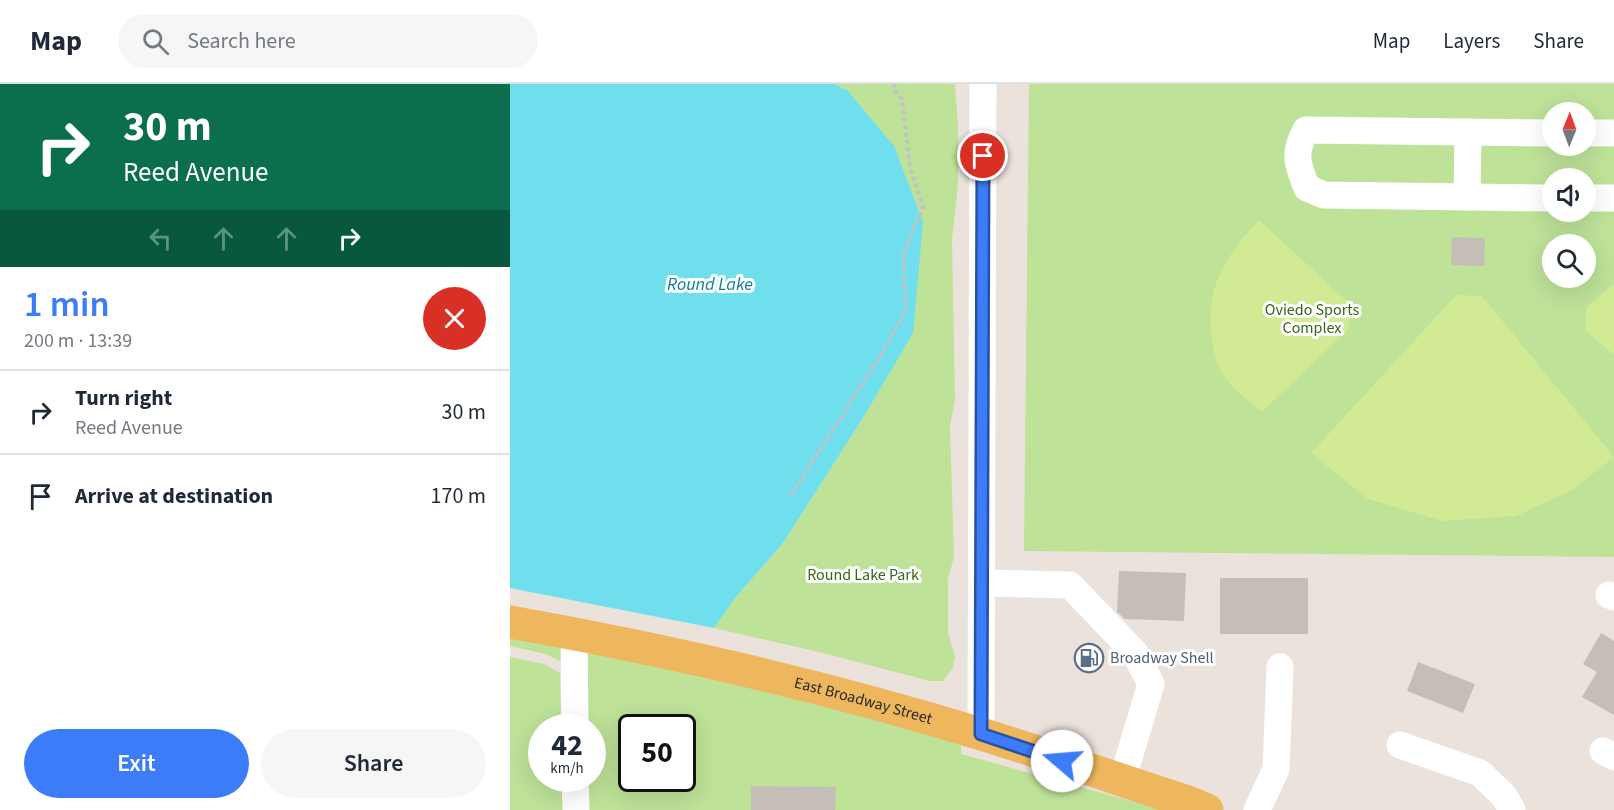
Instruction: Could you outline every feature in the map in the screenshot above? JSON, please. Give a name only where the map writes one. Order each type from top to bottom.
[{"type":"main road","name":"East Broadway Street","points":[[510,622],[574,633],[772,677],[981,734],[1207,810]]},
{"type":"street","points":[[981,734],[983,84]]},
{"type":"street","points":[[1542,133],[1306,130],[1298,143],[1297,165],[1307,188],[1324,195],[1542,198]]},
{"type":"street","points":[[1467,197],[1468,132]]},
{"type":"street","points":[[1596,133],[1614,133]]},
{"type":"street","points":[[1596,198],[1614,198]]},
{"type":"street","points":[[981,583],[1070,585],[1135,653],[1151,684],[1122,781]]},
{"type":"street","points":[[574,633],[575,714]]},
{"type":"street","points":[[1257,810],[1276,769],[1280,667]]},
{"type":"street","points":[[1400,745],[1480,773],[1504,796],[1512,810]]},
{"type":"street","points":[[575,792],[576,810]]},
{"type":"path","points":[[791,495],[882,353],[906,309],[903,254],[923,207],[910,167],[902,99],[894,90],[894,84]]},
{"type":"green space","name":"Round Lake Park","points":[[834,84],[955,84],[958,184],[952,240],[955,400],[950,426],[954,557],[948,579],[948,633],[955,656],[953,668],[943,681],[930,681],[714,628],[736,597],[783,543],[861,421],[847,90]]},
{"type":"green space","name":"Oviedo Sports Complex","points":[[1029,84],[1614,84],[1614,557],[1024,551]]},
{"type":"green space","points":[[1259,220],[1350,304],[1349,329],[1262,412],[1237,391],[1222,374],[1214,351],[1210,320],[1211,303],[1220,273],[1237,246]]},
{"type":"green space","points":[[1614,284],[1614,355],[1586,331],[1586,307]]},
{"type":"green space","points":[[1456,295],[1482,296],[1614,457],[1572,490],[1516,516],[1442,521],[1368,499],[1311,453]]},
{"type":"green space","points":[[510,635],[563,644],[563,663],[546,654],[510,646]]},
{"type":"green space","points":[[586,649],[770,689],[961,742],[961,754],[1164,810],[587,810],[587,792],[606,792],[606,714],[586,714]]},
{"type":"green space","points":[[510,657],[544,664],[560,673],[561,714],[528,714],[528,792],[562,792],[563,810],[510,810]]},
{"type":"water","name":"Round Lake","points":[[510,84],[834,84],[847,90],[894,146],[923,222],[913,333],[861,421],[783,543],[736,597],[714,628],[510,588]]},
{"type":"building","points":[[1452,237],[1485,238],[1484,266],[1451,265]]},
{"type":"building","points":[[1119,571],[1186,573],[1184,621],[1125,619],[1117,612]]},
{"type":"building","points":[[1220,578],[1308,578],[1308,634],[1220,634]]},
{"type":"building","points":[[1601,633],[1614,641],[1614,715],[1582,697],[1597,672],[1583,664]]},
{"type":"building","points":[[1418,662],[1475,684],[1463,713],[1407,691]]},
{"type":"building","points":[[751,786],[836,787],[835,810],[751,810]]},
{"type":"place","name":"Broadway Shell","points":[[1089,658]]},
{"type":"route","points":[[983,156],[981,734],[1062,761]]}]
